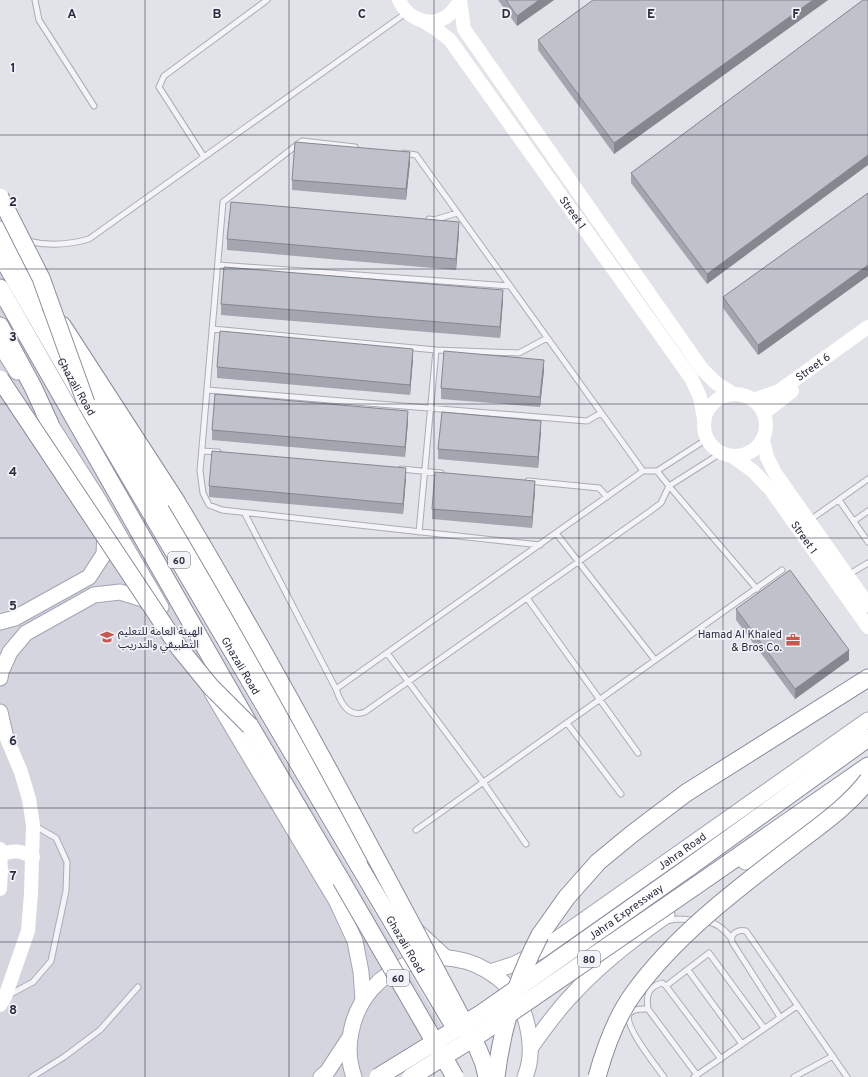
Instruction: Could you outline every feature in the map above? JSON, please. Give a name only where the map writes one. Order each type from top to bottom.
[{"type":"highway","points":[[0,197],[41,278],[86,403]]},
{"type":"highway","name":"Ghazali Road","points":[[2,239],[86,403],[483,1077]]},
{"type":"highway","points":[[2,239],[176,501],[212,561],[344,798],[478,1049],[487,1077]]},
{"type":"highway","name":"Ghazali Road","points":[[0,288],[250,726],[342,880],[455,1077]]},
{"type":"highway","points":[[0,326],[33,387],[50,424]]},
{"type":"highway","points":[[0,379],[180,649],[211,687],[250,726]]},
{"type":"highway","points":[[496,1077],[509,1010],[527,959],[540,935],[566,897],[598,862],[686,793],[868,678]]},
{"type":"highway","name":"Jahra Expressway","points":[[378,1077],[482,1013],[688,868],[868,738]]},
{"type":"highway","name":"Jahra Expressway","points":[[411,1077],[483,1032],[868,766]]},
{"type":"highway","points":[[597,1077],[604,1050],[617,1022],[632,995],[652,969],[686,934],[844,806],[868,780]]},
{"type":"main road","name":"Ghazali Road","points":[[2,239],[397,908],[416,930],[445,957]]},
{"type":"main road","points":[[0,345],[97,497],[169,622],[337,902],[355,941],[361,972],[363,1000]]},
{"type":"main road","points":[[0,622],[15,618],[89,577],[104,554],[105,531],[97,497]]},
{"type":"main road","points":[[0,678],[0,672],[10,652],[26,633],[94,595],[120,592],[143,599],[169,622]]},
{"type":"main road","points":[[0,712],[3,730]]},
{"type":"main road","name":"Jahra Road","points":[[490,972],[515,964],[540,951],[868,720]]},
{"type":"main road","points":[[531,1047],[559,1009],[596,971],[657,923],[868,777]]},
{"type":"main road","points":[[354,1077],[350,1062],[350,1037],[356,1014],[363,1000],[383,977],[407,964],[426,958],[445,957],[476,965],[490,972],[504,984],[515,997],[524,1012],[529,1029],[531,1047],[525,1077]]},
{"type":"main road","points":[[321,1077],[327,1072],[350,1037]]},
{"type":"street","points":[[399,0],[407,12]]},
{"type":"street","points":[[423,21],[435,21],[445,17],[454,10],[460,0]]},
{"type":"street","name":"Street 1","points":[[460,0],[464,29],[702,369],[716,383],[733,394]]},
{"type":"street","name":"Street 1","points":[[407,12],[414,18],[423,21],[436,29],[450,40],[691,378],[700,397],[704,418]]},
{"type":"street","name":"Street 6","points":[[753,400],[779,391],[868,327]]},
{"type":"street","name":"Street 6","points":[[764,413],[782,398],[868,337]]},
{"type":"street","points":[[733,394],[744,395],[753,400],[764,413],[766,429],[763,440],[755,449],[744,455],[726,455],[713,448],[707,439],[704,429],[704,418],[714,401],[723,396],[733,394]]},
{"type":"street","name":"Street 1","points":[[763,440],[767,457],[804,525],[842,579],[868,626]]},
{"type":"street","name":"Street 1","points":[[726,455],[748,467],[804,525]]},
{"type":"street","name":"Street 1","points":[[842,579],[868,605]]},
{"type":"street","points":[[2,1001],[28,931],[34,825],[29,799],[21,772],[3,730]]},
{"type":"street","points":[[0,889],[0,852],[22,852],[33,857]]},
{"type":"lane","points":[[35,0],[40,20],[94,106]]},
{"type":"lane","points":[[204,157],[159,87],[164,76],[267,0]]},
{"type":"lane","points":[[2,239],[12,236],[37,243],[63,244],[89,240],[407,12]]},
{"type":"lane","points":[[363,148],[302,141],[223,202],[200,472],[203,493],[209,505],[222,510],[245,514],[540,544]]},
{"type":"lane","points":[[401,153],[416,155],[643,472]]},
{"type":"lane","points":[[223,202],[231,203]]},
{"type":"lane","points":[[426,219],[434,220],[457,213]]},
{"type":"lane","points":[[218,265],[510,286]]},
{"type":"lane","points":[[212,329],[436,350],[519,353],[547,338]]},
{"type":"lane","points":[[419,532],[426,472],[436,350]]},
{"type":"lane","points":[[207,390],[587,421],[601,413]]},
{"type":"lane","points":[[336,689],[643,472],[657,471],[707,439]]},
{"type":"lane","points":[[202,451],[225,453]]},
{"type":"lane","points":[[245,514],[336,689],[339,699],[350,712],[358,714],[366,712],[661,503],[669,486],[726,455]]},
{"type":"lane","points":[[395,469],[449,474]]},
{"type":"lane","points":[[657,471],[757,589]]},
{"type":"lane","points":[[804,525],[868,479]]},
{"type":"lane","points":[[520,480],[598,488],[607,497]]},
{"type":"lane","points":[[839,500],[867,539]]},
{"type":"lane","points":[[854,521],[868,511]]},
{"type":"lane","points":[[556,533],[656,660]]},
{"type":"lane","points":[[842,579],[868,563]]},
{"type":"lane","points":[[416,830],[782,570]]},
{"type":"lane","points":[[527,598],[638,753]]},
{"type":"lane","points":[[387,653],[483,782],[526,844]]},
{"type":"lane","points":[[567,723],[621,794]]},
{"type":"lane","points":[[2,1001],[33,982],[51,961],[66,891],[67,862],[56,838],[34,825]]},
{"type":"lane","points":[[657,923],[678,919],[691,919],[711,922],[723,928],[731,938],[732,942],[780,1017]]},
{"type":"lane","points":[[731,938],[733,934],[739,931],[742,930],[746,932],[847,1077]]},
{"type":"lane","points":[[666,986],[709,953],[764,1028]]},
{"type":"lane","points":[[688,970],[742,1044]]},
{"type":"lane","points":[[721,1059],[666,986],[662,984],[656,985],[649,991],[647,1004],[648,1009],[695,1076],[721,1059],[797,1006]]},
{"type":"lane","points":[[32,1077],[64,1057],[100,1030],[138,987]]},
{"type":"lane","points":[[648,1009],[634,1010],[630,1013],[628,1018],[633,1032],[664,1077]]},
{"type":"lane","points":[[794,1077],[833,1056]]},
{"type":"shaded area","name":"الهيئة العامة للتعليم التطبيقي والتدريب","points":[[0,270],[72,399],[450,1042],[394,1077],[0,1077]]},
{"type":"building","points":[[506,0],[539,0],[517,16]]},
{"type":"building","points":[[593,0],[813,0],[614,143],[538,40]]},
{"type":"building","points":[[863,0],[868,0],[868,155],[707,274],[631,173]]},
{"type":"building","points":[[295,142],[410,152],[406,189],[292,180]]},
{"type":"building","points":[[868,193],[868,265],[758,345],[723,297]]},
{"type":"building","points":[[231,202],[459,222],[456,259],[227,239]]},
{"type":"building","points":[[224,267],[503,290],[500,327],[221,304]]},
{"type":"building","points":[[220,331],[413,349],[410,385],[217,367]]},
{"type":"building","points":[[444,351],[544,360],[540,397],[441,388]]},
{"type":"building","points":[[215,394],[408,411],[405,447],[212,430]]},
{"type":"building","points":[[442,412],[541,421],[538,457],[438,449]]},
{"type":"building","points":[[212,451],[406,468],[403,504],[209,486]]},
{"type":"building","points":[[435,472],[535,481],[532,517],[432,509]]},
{"type":"building","name":"Hamad Al Khaled & Bros Co.","points":[[790,570],[849,650],[795,689],[736,609]]},
{"type":"place","name":"الهيئة العامة للتعليم التطبيقي والتدريب","points":[[107,637]]},
{"type":"place","name":"Hamad Al Khaled & Bros Co.","points":[[793,640]]}]
